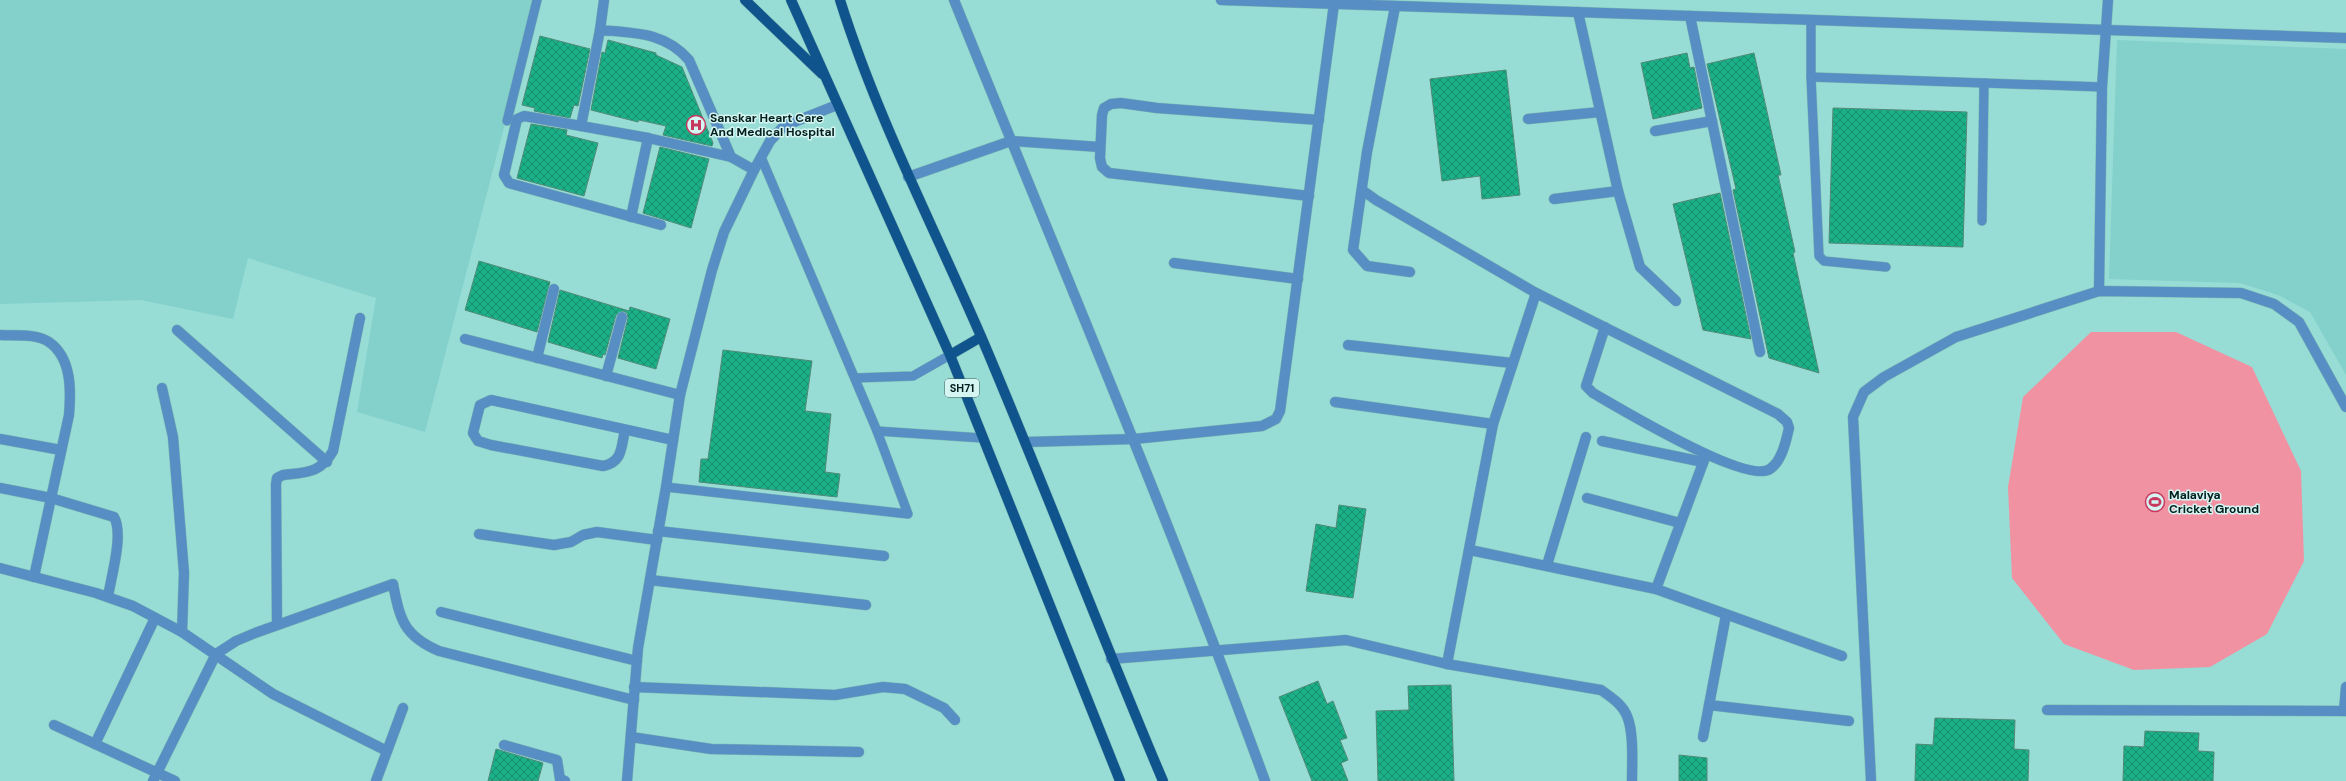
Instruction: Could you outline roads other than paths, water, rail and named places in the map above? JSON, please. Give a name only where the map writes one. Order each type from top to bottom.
[{"type":"main road","points":[[745,0],[826,78]]},
{"type":"main road","name":"SH71","points":[[791,0],[950,355],[1120,781]]},
{"type":"main road","points":[[840,0],[908,178],[981,337],[1026,442],[1111,659],[1163,781]]},
{"type":"main road","points":[[950,355],[981,337]]},
{"type":"street","points":[[581,126],[600,30],[604,0]]},
{"type":"street","points":[[954,0],[1134,439],[1218,651],[1265,781]]},
{"type":"street","points":[[1221,0],[2346,38]]},
{"type":"street","points":[[2100,291],[2102,87],[2108,0]]},
{"type":"street","points":[[1026,442],[1134,439],[1262,426],[1276,420],[1280,411],[1334,4]]},
{"type":"street","points":[[1395,7],[1352,250],[1367,266],[1410,272]]},
{"type":"street","points":[[1578,12],[1618,191],[1640,267],[1676,301]]},
{"type":"street","points":[[1690,16],[1760,352]]},
{"type":"street","points":[[600,30],[661,38],[678,47],[689,60],[731,157]]},
{"type":"street","points":[[1309,196],[1109,173],[1102,167],[1100,147],[1102,115],[1104,108],[1110,104],[1319,120]]},
{"type":"street","points":[[626,781],[637,661],[680,395],[712,270],[724,232],[770,141],[784,126],[837,105]]},
{"type":"street","points":[[1528,119],[1600,112]]},
{"type":"street","points":[[661,225],[516,187],[504,175],[517,119],[524,116],[648,138],[731,157],[754,170]]},
{"type":"street","points":[[1655,131],[1712,121]]},
{"type":"street","points":[[631,217],[648,138]]},
{"type":"street","points":[[908,178],[1011,141],[1100,147]]},
{"type":"street","points":[[1362,190],[1376,200],[1536,294],[1778,414],[1787,422],[1789,428],[1778,460],[1770,470],[1759,472],[1704,459],[1602,441]]},
{"type":"street","points":[[1554,199],[1618,191]]},
{"type":"street","points":[[1174,262],[1298,278]]},
{"type":"street","points":[[537,358],[554,288]]},
{"type":"street","points":[[1870,781],[1853,417],[1864,392],[1884,377],[1956,337],[2100,291],[2241,293],[2274,304],[2299,322],[2346,407]]},
{"type":"street","points":[[1447,664],[1493,424],[1536,294]]},
{"type":"street","points":[[606,376],[622,316]]},
{"type":"street","points":[[278,624],[276,484],[278,478],[283,475],[319,469],[327,462],[337,437],[360,318]]},
{"type":"street","points":[[1605,327],[1588,375],[1586,386],[1593,393],[1704,459]]},
{"type":"street","points":[[178,330],[327,462]]},
{"type":"street","points":[[0,334],[35,337],[48,341],[58,351],[68,371],[71,391],[69,415],[34,577]]},
{"type":"street","points":[[465,339],[680,395]]},
{"type":"street","points":[[1348,345],[1512,363]]},
{"type":"street","points":[[162,388],[173,437],[184,572],[182,632]]},
{"type":"street","points":[[625,430],[619,457],[613,464],[603,466],[491,445],[478,441],[473,432],[480,405],[491,400],[503,401],[673,440]]},
{"type":"street","points":[[1335,402],[1493,424]]},
{"type":"street","points":[[1547,565],[1586,437]]},
{"type":"street","points":[[0,439],[62,450]]},
{"type":"street","points":[[1656,589],[1704,459]]},
{"type":"street","points":[[0,488],[51,498],[114,517],[118,524],[117,541],[108,597]]},
{"type":"street","points":[[1587,498],[1680,523]]},
{"type":"street","points":[[479,534],[554,545],[571,542],[583,535],[597,532],[884,556]]},
{"type":"street","points":[[1470,550],[1656,589],[1842,656]]},
{"type":"street","points":[[0,568],[108,597],[133,606],[182,632],[274,694],[336,727],[388,751]]},
{"type":"street","points":[[650,580],[866,605]]},
{"type":"street","points":[[156,777],[216,654],[236,641],[278,624],[393,584],[399,615],[409,632],[422,644],[439,651],[634,700]]},
{"type":"street","points":[[441,612],[637,661]]},
{"type":"street","points":[[1703,737],[1726,615]]},
{"type":"street","points":[[95,744],[156,618]]},
{"type":"street","points":[[1111,659],[1346,640],[1447,664],[1601,690],[1616,700],[1627,716],[1631,740],[1632,781]]},
{"type":"street","points":[[634,688],[835,695],[883,687],[905,689],[944,708],[955,720]]},
{"type":"street","points":[[2047,710],[2345,711],[2346,687]]},
{"type":"street","points":[[1709,705],[1849,721]]},
{"type":"street","points":[[376,781],[403,708]]},
{"type":"street","points":[[54,725],[95,744],[156,777],[175,781]]},
{"type":"street","points":[[631,737],[711,749],[859,752]]},
{"type":"street","points":[[504,745],[557,760],[560,779],[565,781]]},
{"type":"lane","points":[[507,121],[536,0]]},
{"type":"lane","points":[[1811,20],[1811,77],[1819,256],[1824,261],[1886,267]]},
{"type":"lane","points":[[1811,77],[2102,87]]},
{"type":"lane","points":[[1982,221],[1984,83]]},
{"type":"lane","points":[[666,487],[908,514],[877,431],[761,158]]},
{"type":"lane","points":[[854,378],[913,376],[950,355]]},
{"type":"lane","points":[[877,431],[982,438]]},
{"type":"place","name":"Sanskar Heart Care And Medical Hospital","points":[[696,125]]},
{"type":"place","name":"Malaviya Cricket Ground","points":[[2155,502]]}]
